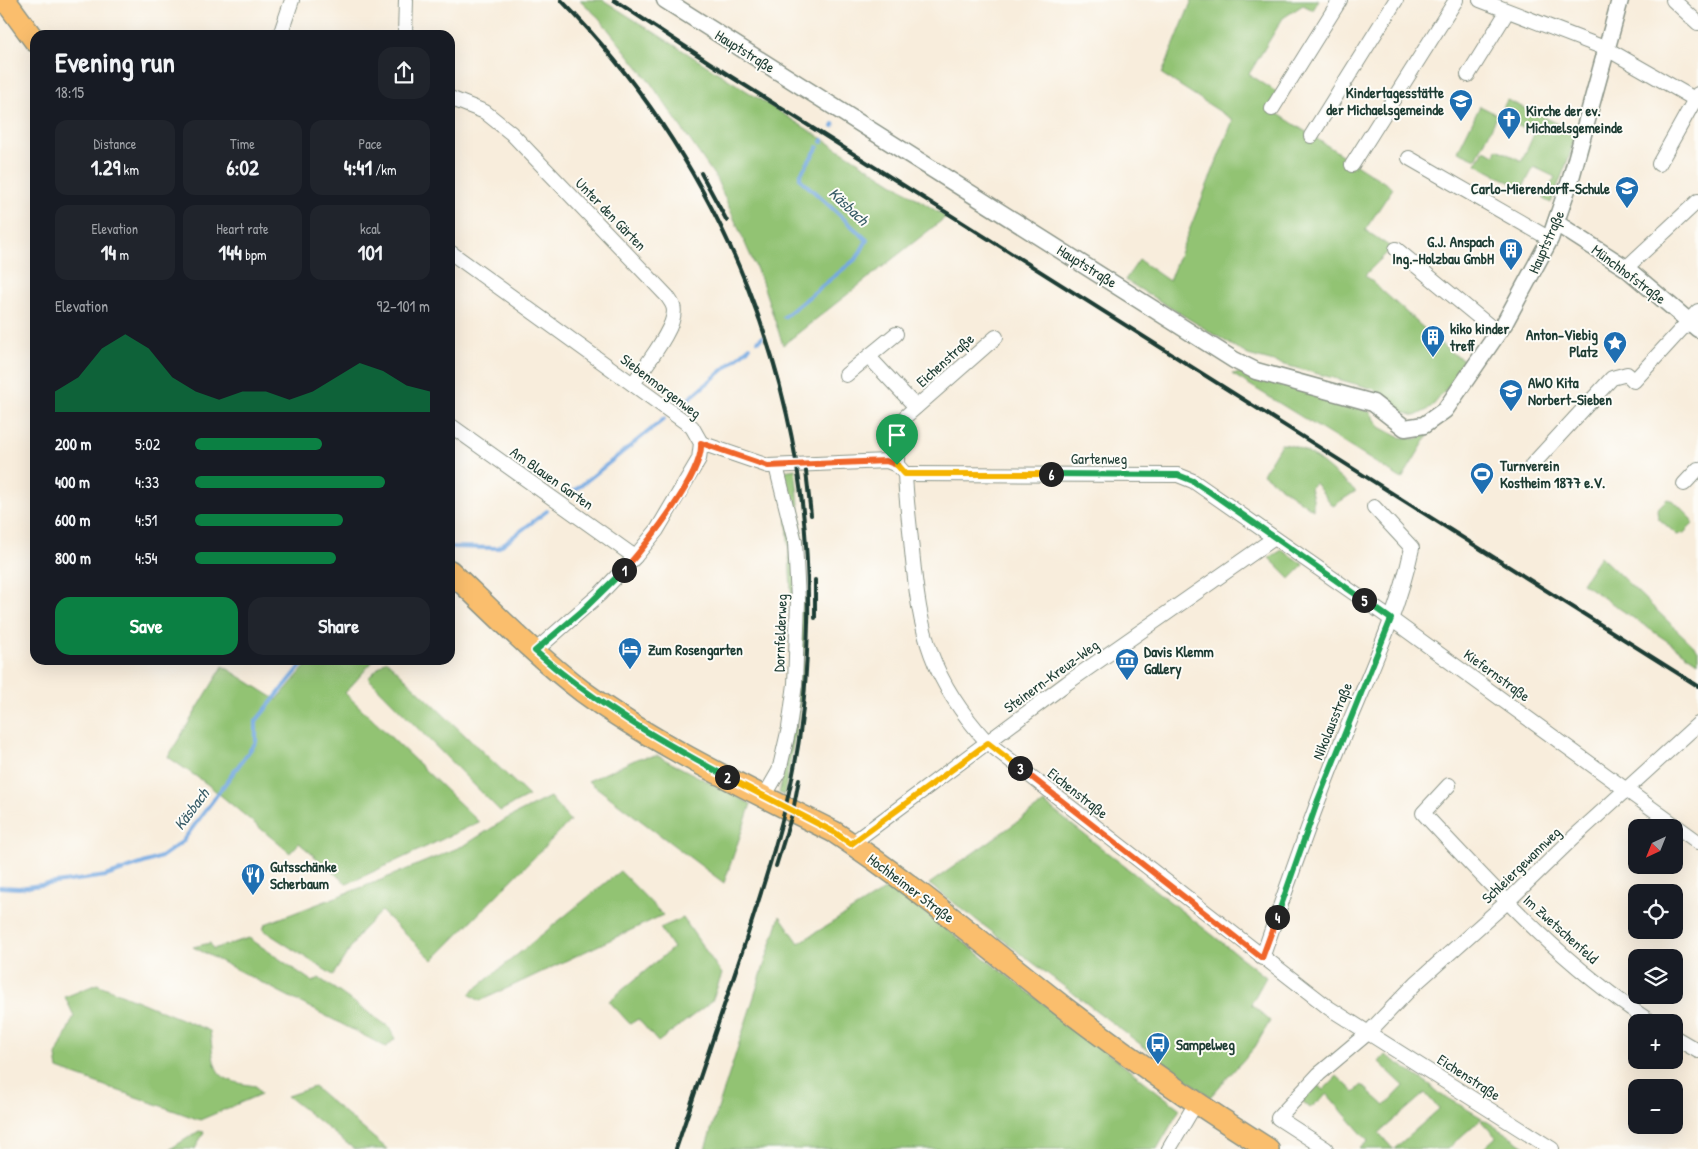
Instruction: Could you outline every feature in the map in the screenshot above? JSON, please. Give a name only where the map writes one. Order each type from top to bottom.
[{"type":"main road","points":[[5,0],[30,34]]},
{"type":"main road","points":[[16,0],[33,30]]},
{"type":"main road","name":"Hochheimer Straße","points":[[455,576],[535,651],[582,690],[630,723],[764,797],[834,832],[930,901],[1145,1068],[1268,1149]]},
{"type":"street","points":[[282,30],[292,0]]},
{"type":"street","points":[[405,30],[406,0]]},
{"type":"street","name":"Hauptstraße","points":[[664,0],[1234,360],[1256,371],[1374,402],[1398,424],[1412,428],[1434,420],[1445,410],[1498,334],[1550,239],[1620,0]]},
{"type":"street","points":[[1272,109],[1340,0]]},
{"type":"street","points":[[1311,136],[1396,0]]},
{"type":"street","points":[[1352,165],[1456,0]]},
{"type":"street","points":[[1480,0],[1500,6],[1607,49],[1697,98],[1659,164]]},
{"type":"street","points":[[1673,0],[1698,23]]},
{"type":"street","points":[[1468,75],[1500,6]]},
{"type":"street","name":"Unter den Gärten","points":[[455,100],[484,112],[511,133],[674,306],[674,316],[670,328],[632,384]]},
{"type":"street","points":[[1409,158],[1550,239]]},
{"type":"street","points":[[1626,268],[1698,200]]},
{"type":"street","name":"Münchhofstraße","points":[[1556,223],[1626,268],[1695,320]]},
{"type":"street","points":[[1396,249],[1498,334]]},
{"type":"street","name":"Siebenmorgenweg","points":[[455,256],[692,427],[701,443],[699,459],[681,494],[635,557],[594,600],[535,651]]},
{"type":"street","points":[[1532,465],[1612,378],[1627,374],[1634,380],[1695,320]]},
{"type":"street","points":[[846,375],[896,334]]},
{"type":"street","name":"Eichenstraße","points":[[996,337],[916,407],[903,420],[897,432],[916,594],[926,643],[946,686],[958,706],[988,743],[1262,958],[1329,1008],[1552,1149]]},
{"type":"street","name":"Eichenstraße","points":[[869,357],[916,407]]},
{"type":"street","name":"Am Blauen Garten","points":[[455,429],[635,557]]},
{"type":"street","name":"Gartenweg","points":[[701,443],[756,463],[776,466],[886,461],[901,470],[1178,475],[1193,481],[1210,492],[1274,538]]},
{"type":"street","name":"Dornfelderweg","points":[[764,797],[779,771],[789,728],[794,684],[798,600],[795,542],[776,466]]},
{"type":"street","points":[[1684,484],[1698,469]]},
{"type":"street","name":"Nikolausstraße","points":[[1262,958],[1318,800],[1391,619],[1412,548],[1374,507]]},
{"type":"street","name":"Kiefernstraße","points":[[1274,538],[1391,619],[1698,842]]},
{"type":"street","name":"Steinern-Kreuz-Weg","points":[[851,844],[1067,683],[1274,538]]},
{"type":"street","name":"Schleiergewannweg","points":[[1369,1032],[1416,983],[1507,902],[1698,724]]},
{"type":"street","name":"Im Zwetschenfeld","points":[[1450,784],[1422,813],[1546,941],[1582,972],[1640,1014]]},
{"type":"street","points":[[1326,1149],[1278,1118],[1319,1074],[1369,1032]]},
{"type":"street","points":[[1683,1042],[1698,1051]]},
{"type":"street","points":[[1169,1149],[1196,1102]]},
{"type":"green space","points":[[580,0],[603,0],[946,217],[783,345],[761,279],[716,178],[650,82],[599,18]]},
{"type":"green space","points":[[1192,0],[1319,0],[1313,10],[1303,5],[1283,18],[1249,74],[1278,93],[1269,108],[1393,188],[1365,230],[1392,248],[1365,275],[1450,352],[1468,362],[1431,408],[1415,416],[1392,406],[1374,389],[1248,355],[1125,280],[1139,260],[1169,281],[1233,120],[1162,74]]},
{"type":"green space","points":[[1507,100],[1576,132],[1569,157],[1551,203],[1543,199],[1555,177],[1534,167],[1522,189],[1476,164],[1484,150],[1495,155],[1497,149],[1522,161],[1534,134],[1499,116]]},
{"type":"green space","points":[[1480,106],[1498,115],[1476,159],[1458,151]]},
{"type":"green space","points":[[1240,373],[1370,412],[1380,427],[1399,437],[1417,439],[1432,429],[1402,479],[1232,374]]},
{"type":"green space","points":[[1281,444],[1292,446],[1311,455],[1356,491],[1333,506],[1315,483],[1310,488],[1313,498],[1313,510],[1263,474]]},
{"type":"green space","points":[[795,469],[803,551],[805,635],[799,703],[784,795],[779,793],[797,691],[784,471]]},
{"type":"green space","points":[[1667,499],[1674,501],[1692,519],[1693,524],[1684,533],[1677,535],[1658,518],[1657,509]]},
{"type":"green space","points":[[1282,550],[1304,565],[1290,579],[1269,558]]},
{"type":"green space","points":[[1600,556],[1698,650],[1698,662],[1582,583]]},
{"type":"green space","points":[[307,665],[370,665],[345,693],[479,822],[347,884],[299,843],[290,853],[207,784],[168,757],[223,666],[277,700]]},
{"type":"green space","points":[[381,665],[391,665],[529,796],[500,811],[368,678]]},
{"type":"green space","points":[[658,756],[751,804],[724,883],[588,781],[639,758]]},
{"type":"green space","points":[[550,797],[570,821],[433,960],[381,911],[360,933],[333,975],[263,930],[265,924],[381,880],[465,845],[506,819]]},
{"type":"green space","points":[[1044,803],[1266,977],[1251,1004],[1270,1021],[1255,1047],[1210,1097],[929,884]]},
{"type":"green space","points":[[620,871],[663,915],[480,1001],[469,994]]},
{"type":"green space","points":[[891,886],[1180,1109],[1157,1149],[705,1149],[780,916],[799,943]]},
{"type":"green space","points":[[683,918],[722,974],[712,1001],[658,1042],[638,1019],[630,1024],[609,1001],[673,948],[660,928]]},
{"type":"green space","points":[[249,938],[313,982],[319,978],[389,1027],[395,1039],[386,1047],[193,947],[210,943],[213,949]]},
{"type":"green space","points":[[97,984],[210,1031],[213,1056],[218,1072],[231,1081],[256,1086],[261,1094],[200,1120],[58,1069],[56,1056],[74,1016],[65,997]]},
{"type":"green space","points":[[1385,1055],[1432,1086],[1431,1088],[1482,1118],[1447,1149],[1394,1149],[1439,1109],[1425,1093],[1379,1133],[1393,1149],[1359,1149],[1368,1141],[1327,1094],[1310,1108],[1301,1100],[1316,1084],[1323,1090],[1337,1076],[1354,1092],[1362,1085],[1385,1106],[1404,1086],[1379,1062]]},
{"type":"green space","points":[[314,1087],[387,1149],[354,1149],[287,1096]]},
{"type":"green space","points":[[1483,1119],[1530,1149],[1483,1149],[1496,1137],[1481,1121]]},
{"type":"green space","points":[[199,1131],[204,1132],[195,1149],[170,1149]]},
{"type":"waterway","name":"Käsbach","points":[[784,317],[857,258],[867,240],[800,179],[800,175],[818,147]]},
{"type":"waterway","name":"Käsbach","points":[[758,341],[762,337]]},
{"type":"waterway","name":"Käsbach","points":[[678,408],[750,347]]},
{"type":"waterway","name":"Käsbach","points":[[569,495],[664,419]]},
{"type":"waterway","name":"Käsbach","points":[[455,547],[498,548],[547,511]]},
{"type":"waterway","name":"Käsbach","points":[[0,887],[19,888],[106,876],[161,857],[182,842],[256,742],[256,721],[302,665]]},
{"type":"railway","points":[[561,0],[619,65],[669,135],[712,209],[747,286],[775,367],[794,450],[805,535],[808,622],[806,674],[801,725],[791,783],[779,833],[764,882],[676,1149]]},
{"type":"railway","points":[[614,0],[730,76],[1698,686]]},
{"type":"railway","points":[[701,173],[727,221]]},
{"type":"railway","points":[[806,471],[811,515]]},
{"type":"railway","points":[[815,580],[815,618]]},
{"type":"railway","points":[[776,866],[793,811],[799,779]]},
{"type":"place","name":"Kindertagesstätte der Michaelsgemeinde","points":[[1461,122]]},
{"type":"place","name":"Kirche der ev. Michaelsgemeinde","points":[[1509,140]]},
{"type":"place","name":"Carlo-Mierendorff-Schule","points":[[1627,209]]},
{"type":"place","name":"G.J. Anspach Ing.-Holzbau GmbH","points":[[1511,271]]},
{"type":"place","name":"kiko kinder treff","points":[[1433,358]]},
{"type":"place","name":"Anton-Viebig Platz","points":[[1615,364]]},
{"type":"place","name":"AWO Kita Norbert-Sieben","points":[[1511,412]]},
{"type":"place","name":"Turnverein Kostheim 1877 e.V.","points":[[1482,495]]},
{"type":"place","name":"Zum Rosengarten","points":[[630,670]]},
{"type":"place","name":"Davis Klemm Gallery","points":[[1127,681]]},
{"type":"place","name":"Gutsschänke Scherbaum","points":[[253,896]]},
{"type":"place","name":"Sampelweg","points":[[1158,1065]]},
{"type":"route","points":[[701,443],[768,466],[886,461],[897,465],[905,474],[1178,475],[1193,481],[1210,492],[1391,619],[1318,800],[1262,958],[988,743],[938,781],[876,823],[851,844],[834,832],[764,797],[630,723],[606,708],[566,678],[535,651],[600,594],[635,557],[657,530],[681,494],[699,459],[702,451],[701,443]]}]
